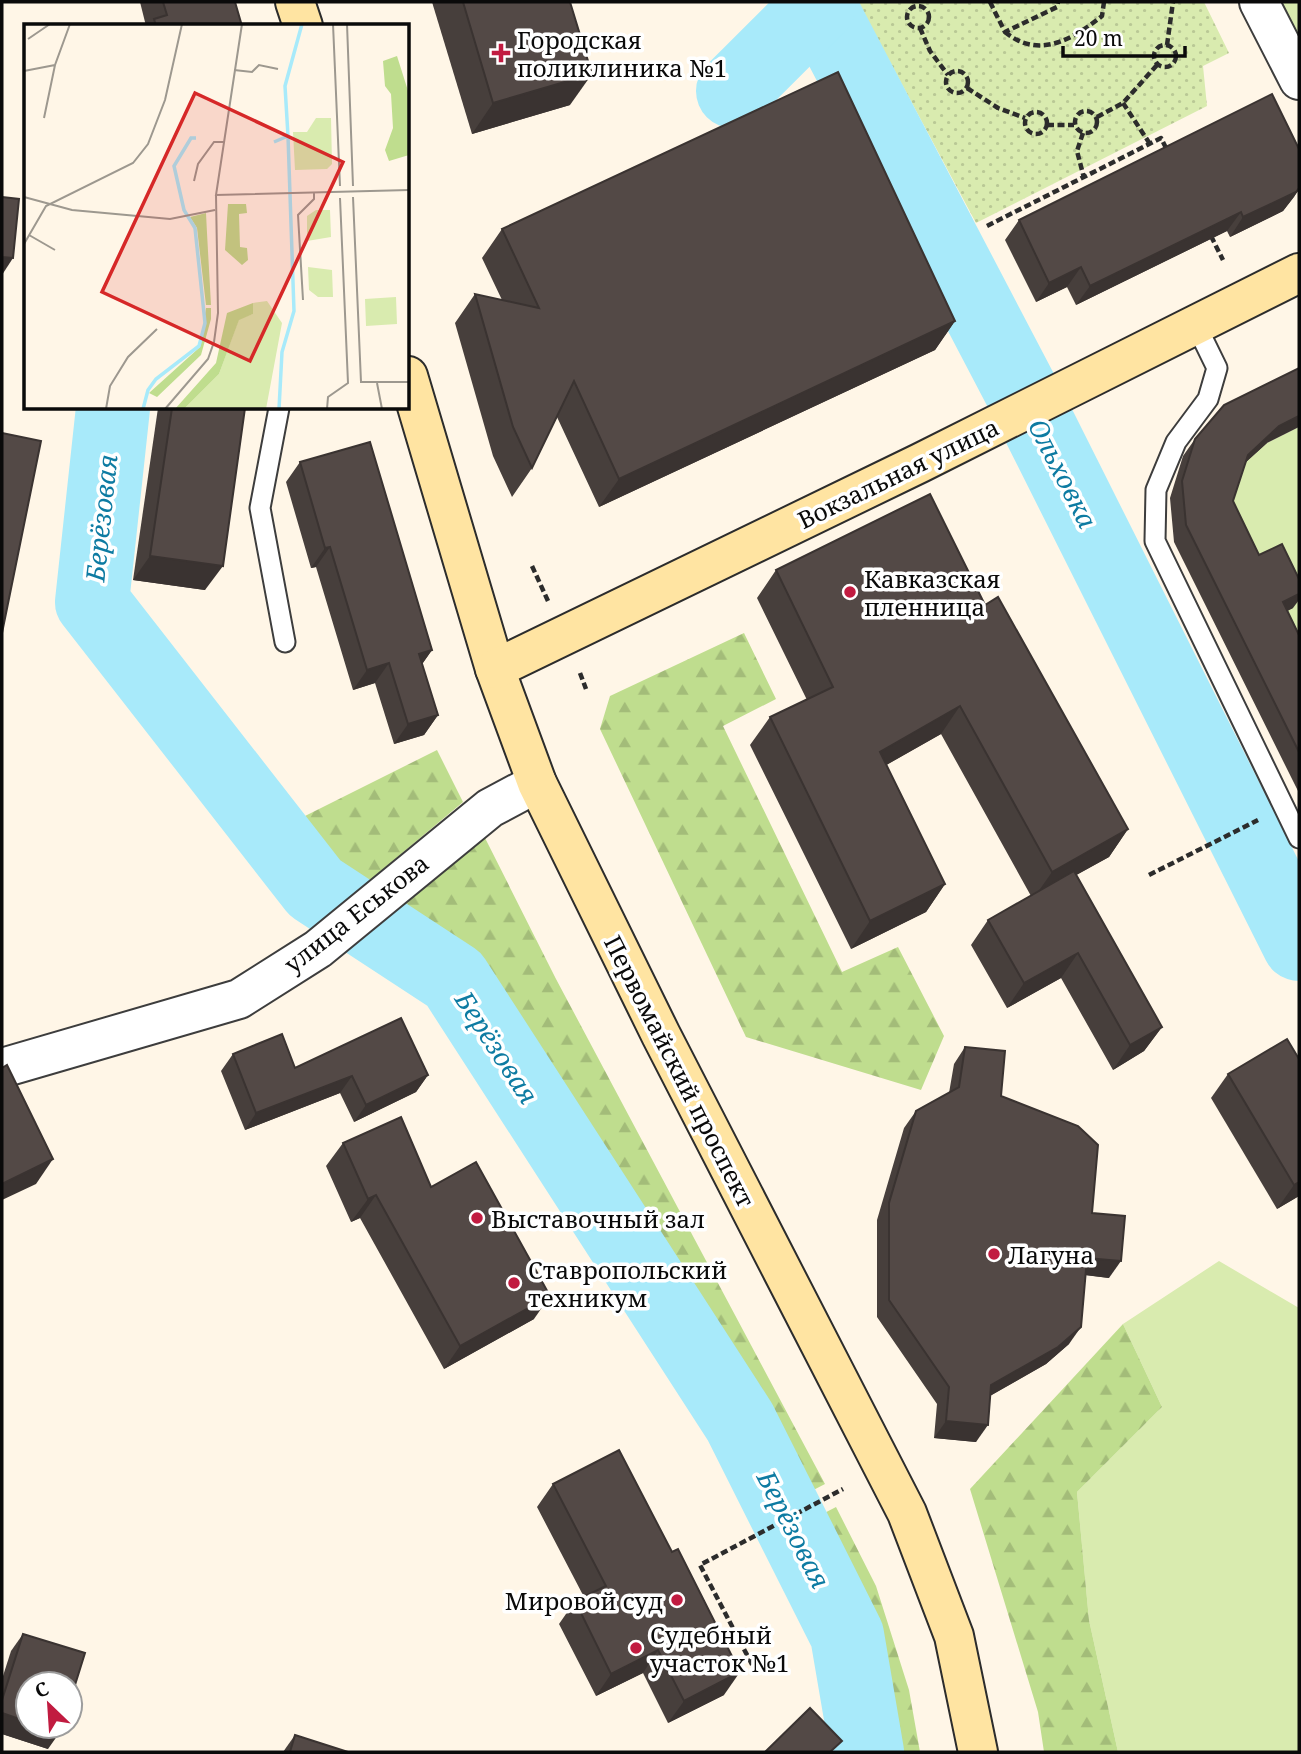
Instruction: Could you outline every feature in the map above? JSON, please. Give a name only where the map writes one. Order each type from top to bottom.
[{"type":"main road","points":[[295,2],[302,24]]},
{"type":"main road","name":"Вокзальная улица","points":[[495,669],[1299,273]]},
{"type":"main road","name":"Первомайский проспект","points":[[410,383],[495,669],[537,783],[649,1012],[907,1513],[954,1636],[978,1752]]},
{"type":"street","points":[[1259,2],[1299,80]]},
{"type":"street","name":"улица Еськова","points":[[2,1068],[239,999],[317,949],[392,885],[490,808],[537,783]]},
{"type":"lane","points":[[1196,324],[1217,368],[1208,399],[1176,442],[1156,490],[1155,541],[1299,838]]},
{"type":"lane","points":[[279,410],[260,508],[285,642]]},
{"type":"path","points":[[990,2],[1005,32],[1018,43],[1035,46],[1073,39],[1102,16],[1104,2]]},
{"type":"path","points":[[1005,32],[1057,7],[1058,2]]},
{"type":"path","points":[[1167,45],[1173,2]]},
{"type":"path","points":[[916,4],[927,9],[929,15],[925,26],[920,28],[914,28],[906,19],[906,13],[916,4]]},
{"type":"path","points":[[920,28],[930,51],[948,75]]},
{"type":"path","points":[[1167,45],[1173,48],[1175,61],[1164,68],[1157,65],[1154,51],[1159,46],[1167,45]]},
{"type":"path","points":[[1097,117],[1123,103],[1157,65]]},
{"type":"path","points":[[953,71],[966,75],[967,88],[962,93],[950,92],[946,87],[948,75],[953,71]]},
{"type":"path","points":[[967,88],[998,108],[1025,118]]},
{"type":"path","points":[[1123,103],[1150,144]]},
{"type":"path","points":[[1075,125],[1076,117],[1086,110],[1097,117]]},
{"type":"path","points":[[1029,113],[1042,113],[1047,125],[1044,132],[1036,135],[1028,133],[1024,126],[1025,118],[1029,113]]},
{"type":"path","points":[[1047,125],[1075,125],[1083,133],[1091,133],[1097,126],[1097,117]]},
{"type":"path","points":[[1083,133],[1077,162],[1084,178]]},
{"type":"path","points":[[987,226],[1161,138],[1174,162]]},
{"type":"path","points":[[1205,223],[1223,260]]},
{"type":"path","points":[[1149,875],[1264,817]]},
{"type":"path","points":[[757,1674],[700,1565],[843,1489]]},
{"type":"green space","points":[[858,2],[1204,2],[1229,53],[1203,66],[1207,106],[976,223]]},
{"type":"green space","points":[[1280,2],[1299,2],[1298,38]]},
{"type":"green space","points":[[1299,427],[1299,675],[1221,518],[1236,471],[1267,443]]},
{"type":"green space","points":[[744,633],[776,699],[723,726],[842,972],[898,947],[944,1036],[921,1090],[746,1037],[600,729],[610,696]]},
{"type":"green space","points":[[437,750],[463,802],[357,891],[332,876],[291,823]]},
{"type":"green space","points":[[482,832],[556,979],[825,1484],[796,1499],[751,1411],[467,972],[381,912]]},
{"type":"green space","points":[[1219,1261],[1299,1308],[1299,1752],[1118,1752],[1089,1620],[1077,1492],[1162,1407],[1123,1324]]},
{"type":"green space","points":[[1123,1324],[1162,1407],[1077,1492],[1089,1620],[1118,1752],[1044,1752],[1038,1712],[970,1489]]},
{"type":"green space","points":[[836,1507],[876,1586],[909,1690],[920,1752],[879,1752],[860,1626],[807,1522]]},
{"type":"building","points":[[163,2],[235,2],[241,24],[155,24],[154,19],[167,15]]},
{"type":"building","points":[[463,2],[570,2],[592,74],[493,103]]},
{"type":"building","points":[[838,72],[955,321],[619,479],[574,381],[532,468],[513,427],[475,294],[539,308],[502,229]]},
{"type":"building","points":[[1272,94],[1299,149],[1299,188],[1296,192],[1243,217],[1241,212],[1090,286],[1081,267],[1049,283],[1019,220]]},
{"type":"building","points":[[2,197],[19,199],[13,258],[2,257]]},
{"type":"building","points":[[1299,368],[1299,416],[1279,426],[1248,455],[1233,501],[1259,555],[1282,544],[1299,579],[1299,594],[1283,602],[1299,635],[1299,752],[1186,525],[1182,481],[1195,439],[1224,405]]},
{"type":"building","points":[[172,410],[245,410],[223,566],[150,556]]},
{"type":"building","points":[[2,433],[41,441],[2,633]]},
{"type":"building","points":[[370,442],[432,650],[419,654],[438,715],[408,724],[389,663],[367,670],[330,547],[325,548],[300,462]]},
{"type":"building","points":[[930,494],[985,605],[998,597],[1128,829],[1052,872],[960,706],[880,752],[945,884],[870,921],[770,717],[833,687],[776,570]]},
{"type":"building","points":[[1074,871],[1162,1027],[1130,1045],[1078,953],[1024,983],[988,920]]},
{"type":"building","points":[[401,1018],[428,1075],[366,1105],[352,1076],[256,1113],[233,1054],[282,1034],[295,1068]]},
{"type":"building","points":[[1287,1039],[1299,1059],[1299,1182],[1294,1185],[1228,1074]]},
{"type":"building","name":"Лагуна","points":[[965,1047],[1005,1051],[1001,1096],[1078,1126],[1098,1145],[1092,1213],[1125,1216],[1121,1261],[1087,1258],[1081,1327],[1058,1347],[991,1385],[988,1425],[946,1421],[949,1387],[889,1300],[889,1203],[916,1111],[959,1087]]},
{"type":"building","points":[[7,1065],[53,1159],[2,1184],[2,1068]]},
{"type":"building","points":[[401,1117],[431,1187],[476,1162],[550,1296],[460,1346],[376,1195],[368,1199],[343,1143]]},
{"type":"building","points":[[619,1450],[672,1552],[678,1549],[740,1672],[684,1701],[658,1650],[611,1674],[575,1601],[606,1586],[553,1484]]},
{"type":"building","points":[[23,1634],[85,1653],[80,1670],[14,1670],[14,1717],[2,1713],[2,1700]]},
{"type":"building","points":[[810,1708],[842,1741],[830,1752],[765,1752]]},
{"type":"building","points":[[295,1735],[348,1752],[290,1752]]},
{"type":"waterway","name":"Берёзовая","points":[[733,91],[819,5],[817,2]]},
{"type":"waterway","name":"Ольховка","points":[[819,5],[1029,406],[1299,944]]},
{"type":"waterway","name":"Берёзовая","points":[[113,410],[92,602],[315,888],[454,979],[740,1422],[847,1635],[867,1752]]},
{"type":"place","name":"Городская поликлиника №1","points":[[501,53]]},
{"type":"place","name":"Кавказская пленница","points":[[850,592]]},
{"type":"place","name":"Выставочный зал","points":[[477,1218]]},
{"type":"place","name":"Лагуна","points":[[994,1254]]},
{"type":"place","name":"Ставропольский техникум","points":[[514,1283]]},
{"type":"place","name":"Мировой суд","points":[[677,1600]]},
{"type":"place","name":"Судебный участок №1","points":[[636,1648]]}]
